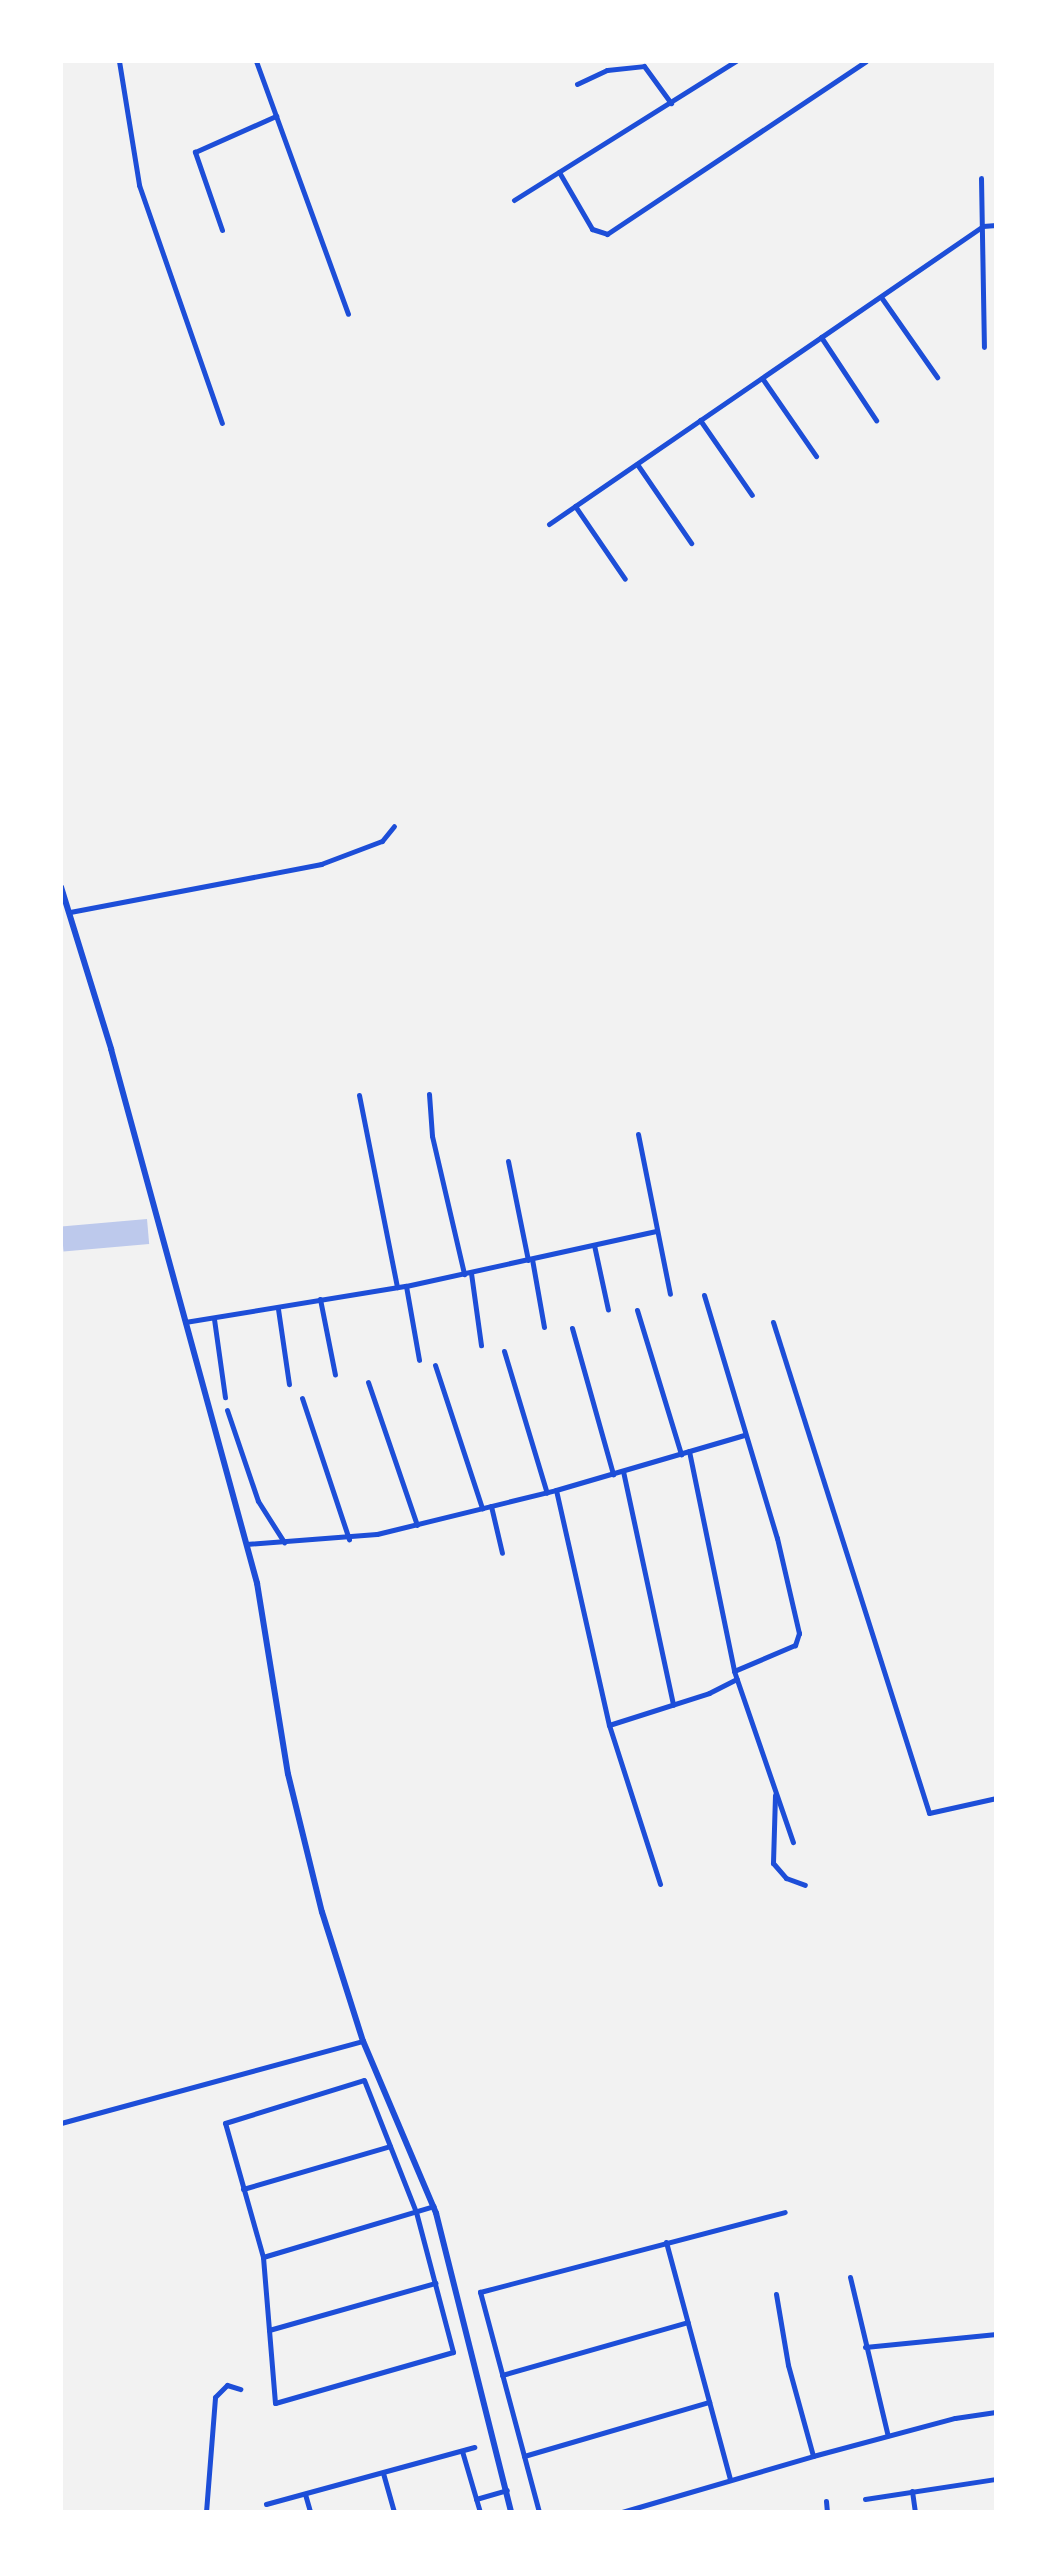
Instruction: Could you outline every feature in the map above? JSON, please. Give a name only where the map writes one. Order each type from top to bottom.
[{"type":"street","points":[[118,61],[139,185],[222,423]]},
{"type":"street","points":[[256,61],[348,314]]},
{"type":"street","points":[[514,200],[736,61]]},
{"type":"street","points":[[559,172],[592,229],[607,234],[866,61]]},
{"type":"street","points":[[577,84],[607,70],[644,66],[671,103]]},
{"type":"street","points":[[222,230],[195,152],[275,116]]},
{"type":"street","points":[[981,178],[984,346]]},
{"type":"street","points":[[549,524],[983,226],[996,225]]},
{"type":"street","points":[[881,297],[937,377]]},
{"type":"street","points":[[821,338],[876,420]]},
{"type":"street","points":[[762,378],[816,456]]},
{"type":"street","points":[[700,420],[752,495]]},
{"type":"street","points":[[637,464],[691,543]]},
{"type":"street","points":[[575,506],[625,579]]},
{"type":"street","points":[[70,912],[321,864],[382,841],[394,826]]},
{"type":"street","points":[[61,887],[246,1544],[288,1774],[322,1912],[363,2040],[433,2206],[508,2490],[511,2512]]},
{"type":"street","points":[[429,1094],[432,1136],[464,1274]]},
{"type":"street","points":[[359,1095],[397,1287]]},
{"type":"street","points":[[638,1135],[670,1294]]},
{"type":"street","points":[[508,1161],[544,1327]]},
{"type":"street","points":[[184,1322],[278,1309],[320,1299],[406,1286],[656,1231]]},
{"type":"street","points":[[594,1245],[608,1310]]},
{"type":"street","points":[[471,1273],[481,1345]]},
{"type":"street","points":[[406,1286],[419,1360]]},
{"type":"street","points":[[704,1295],[777,1538],[800,1633],[795,1645],[734,1671]]},
{"type":"street","points":[[320,1299],[335,1375]]},
{"type":"street","points":[[278,1309],[289,1384]]},
{"type":"street","points":[[637,1310],[681,1454]]},
{"type":"street","points":[[214,1319],[225,1397]]},
{"type":"street","points":[[774,1322],[929,1813],[996,1798]]},
{"type":"street","points":[[572,1328],[613,1474]]},
{"type":"street","points":[[504,1351],[547,1493]]},
{"type":"street","points":[[435,1365],[482,1508]]},
{"type":"street","points":[[368,1382],[417,1525]]},
{"type":"street","points":[[302,1398],[349,1538]]},
{"type":"street","points":[[228,1409],[258,1501],[284,1542]]},
{"type":"street","points":[[246,1544],[349,1538],[417,1525],[547,1493],[744,1435]]},
{"type":"street","points":[[689,1451],[734,1671],[793,1842]]},
{"type":"street","points":[[624,1471],[673,1705]]},
{"type":"street","points":[[556,1490],[609,1725],[660,1884]]},
{"type":"street","points":[[491,1506],[502,1553]]},
{"type":"street","points":[[609,1725],[673,1705],[737,1679]]},
{"type":"street","points":[[775,1788],[773,1863],[786,1878],[805,1885]]},
{"type":"street","points":[[61,2123],[363,2040]]},
{"type":"street","points":[[364,2080],[416,2212],[453,2352],[275,2403],[262,2257],[243,2189],[225,2123],[364,2080]]},
{"type":"street","points":[[243,2189],[390,2146]]},
{"type":"street","points":[[262,2257],[433,2206]]},
{"type":"street","points":[[538,2512],[480,2292],[785,2212]]},
{"type":"street","points":[[666,2242],[730,2480]]},
{"type":"street","points":[[850,2277],[888,2436]]},
{"type":"street","points":[[269,2330],[435,2283]]},
{"type":"street","points":[[776,2294],[788,2365],[813,2456]]},
{"type":"street","points":[[502,2375],[688,2322]]},
{"type":"street","points":[[865,2347],[996,2334]]},
{"type":"street","points":[[206,2512],[215,2397],[227,2385],[240,2389]]},
{"type":"street","points":[[524,2456],[709,2402]]},
{"type":"street","points":[[622,2512],[813,2456],[996,2412]]},
{"type":"street","points":[[266,2504],[474,2448]]},
{"type":"street","points":[[462,2451],[480,2512]]},
{"type":"street","points":[[383,2473],[394,2512]]},
{"type":"street","points":[[865,2499],[996,2479]]},
{"type":"street","points":[[476,2499],[508,2490]]},
{"type":"street","points":[[912,2491],[915,2512]]},
{"type":"street","points":[[305,2494],[310,2512]]},
{"type":"street","points":[[827,2501],[827,2512]]},
{"type":"building","points":[[147,1219],[149,1244],[64,1251],[61,1226]]}]
